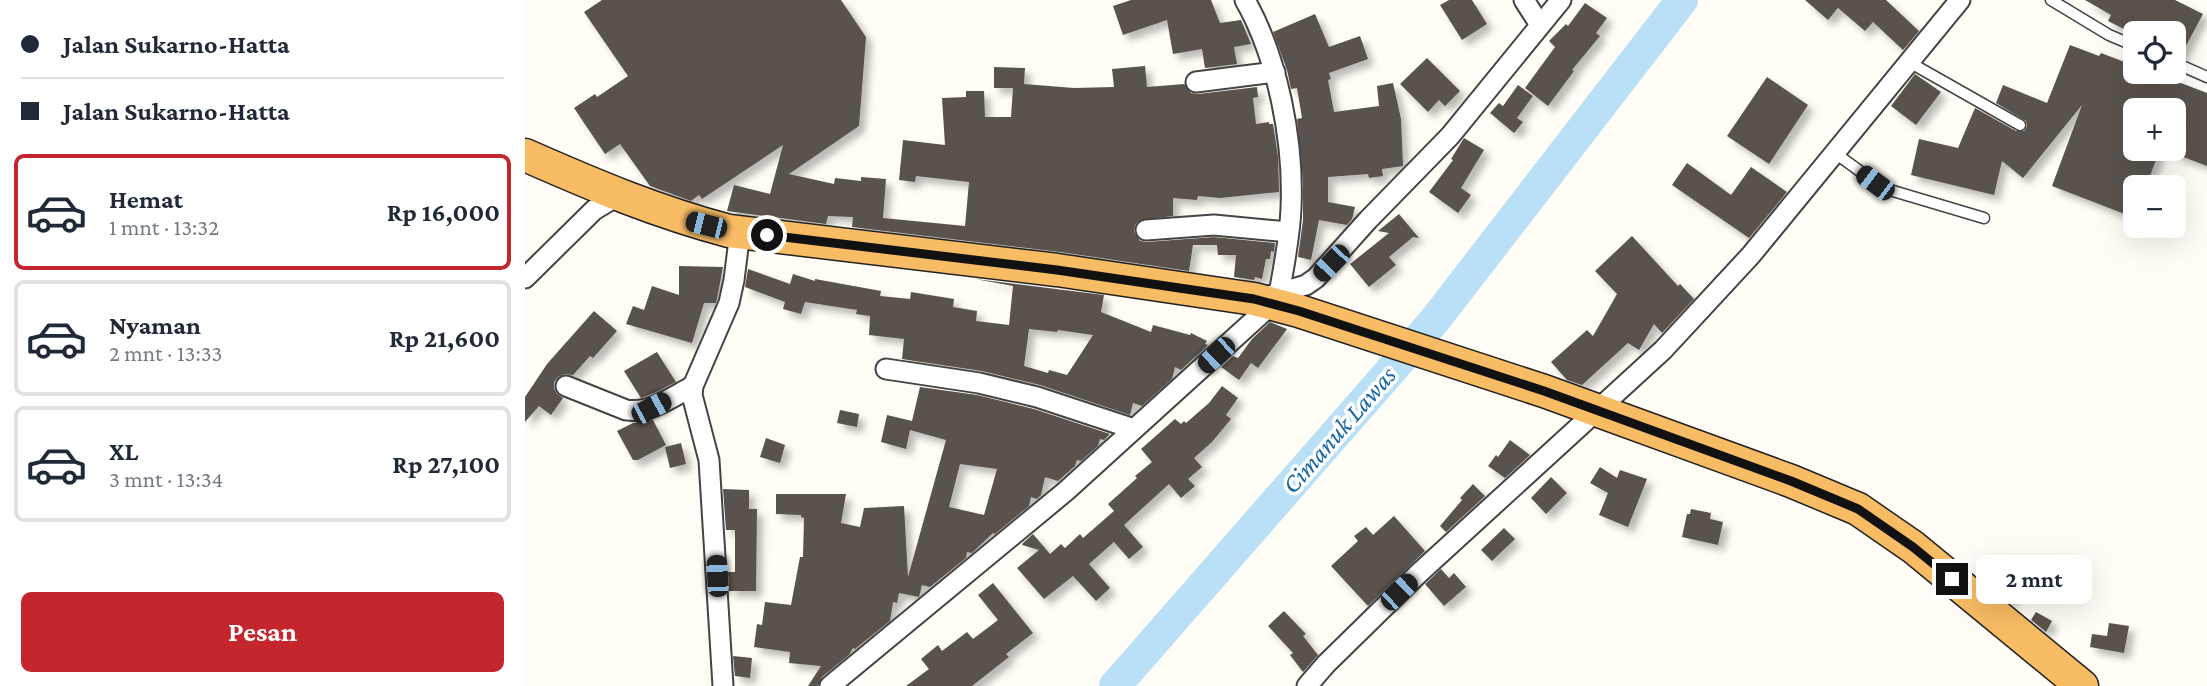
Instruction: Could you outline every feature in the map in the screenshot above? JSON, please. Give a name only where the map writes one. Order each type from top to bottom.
[{"type":"highway","points":[[525,155],[683,219],[740,232],[1057,270],[1276,302],[1544,391],[1791,481],[1858,509],[1913,547],[2082,686]]},
{"type":"street","points":[[1245,0],[1266,41],[1275,72],[1286,133],[1291,189],[1288,232],[1276,302]]},
{"type":"street","points":[[1524,0],[1540,25]]},
{"type":"street","points":[[830,686],[1010,539],[1276,302],[1317,278],[1368,220],[1450,136],[1561,0]]},
{"type":"street","points":[[1307,686],[1418,574],[1663,350],[1751,255],[1960,0]]},
{"type":"street","points":[[1196,82],[1275,72]]},
{"type":"street","points":[[525,278],[594,210],[619,195]]},
{"type":"street","points":[[1146,230],[1215,225],[1288,232]]},
{"type":"street","points":[[723,686],[709,460],[692,395],[693,386],[729,303],[740,232]]},
{"type":"street","points":[[886,369],[979,383],[1037,397],[1134,429]]},
{"type":"street","points":[[566,386],[633,411],[651,408],[693,386]]},
{"type":"lane","points":[[2051,0],[2123,41]]},
{"type":"lane","points":[[1909,62],[2020,125]]},
{"type":"lane","points":[[2186,68],[2207,77]]},
{"type":"lane","points":[[1835,153],[1883,188],[1984,218]]},
{"type":"building","points":[[602,0],[841,0],[866,37],[859,126],[789,174],[834,184],[835,178],[861,181],[861,177],[886,179],[883,218],[965,226],[969,182],[916,176],[915,182],[899,180],[903,140],[945,145],[942,98],[966,97],[966,91],[984,91],[985,117],[1011,117],[1013,88],[994,88],[994,67],[1025,68],[1024,84],[1074,88],[1114,87],[1112,69],[1145,66],[1147,87],[1184,84],[1191,93],[1198,94],[1257,87],[1258,97],[1253,98],[1256,124],[1273,124],[1279,192],[1220,198],[1198,196],[1197,200],[1173,198],[1173,216],[1140,220],[1135,225],[1134,232],[1140,241],[1146,242],[1214,237],[1275,243],[1274,252],[1271,251],[1270,259],[1266,259],[1262,279],[1255,277],[1254,280],[1234,277],[1236,255],[1218,255],[1217,245],[1193,245],[1189,271],[1060,252],[852,227],[853,217],[828,216],[826,224],[727,211],[734,185],[770,194],[783,145],[702,199],[699,195],[691,201],[650,186],[620,144],[605,154],[574,108],[595,94],[597,97],[628,76],[584,12]]},
{"type":"building","points":[[1131,0],[1211,0],[1220,23],[1241,20],[1251,44],[1234,47],[1237,64],[1205,68],[1202,49],[1173,54],[1167,20],[1123,35],[1113,6]]},
{"type":"building","points":[[1449,0],[1472,0],[1487,24],[1462,40],[1440,5]]},
{"type":"building","points":[[1805,0],[1886,0],[1919,31],[1903,50],[1873,22],[1865,31],[1838,8],[1828,20]]},
{"type":"building","points":[[2085,0],[2175,0],[2203,14],[2186,46],[2186,21],[2123,21],[2123,28],[2108,21],[2111,15]]},
{"type":"building","points":[[1585,3],[1607,18],[1596,33],[1600,36],[1572,70],[1574,71],[1548,106],[1525,88],[1555,47],[1549,41],[1566,24],[1568,26]]},
{"type":"building","points":[[1315,14],[1329,47],[1360,36],[1368,59],[1329,73],[1334,112],[1379,106],[1377,86],[1393,83],[1401,119],[1403,166],[1382,169],[1383,176],[1369,178],[1368,174],[1328,177],[1328,202],[1355,207],[1352,219],[1347,225],[1319,220],[1311,260],[1298,257],[1303,220],[1303,183],[1297,119],[1302,118],[1297,88],[1291,89],[1273,32]]},
{"type":"building","points":[[2070,45],[2123,61],[2123,84],[2183,84],[2207,93],[2207,166],[2186,158],[2186,98],[2123,98],[2123,161],[2156,161],[2150,175],[2123,175],[2123,213],[2052,186],[2082,105],[2023,178],[2002,161],[1994,195],[1911,175],[1919,139],[1958,148],[1975,108],[2016,131],[2024,131],[2026,121],[1996,103],[2003,85],[2047,103]]},
{"type":"building","points":[[1427,58],[1460,91],[1445,106],[1439,100],[1428,112],[1400,84]]},
{"type":"building","points":[[1915,74],[1941,92],[1916,125],[1891,106]]},
{"type":"building","points":[[1767,77],[1808,105],[1769,164],[1727,136]]},
{"type":"building","points":[[1518,85],[1533,96],[1517,118],[1523,122],[1514,133],[1490,113],[1499,103],[1503,106]]},
{"type":"building","points":[[1464,138],[1484,150],[1461,188],[1471,195],[1458,213],[1429,192],[1453,160],[1451,159]]},
{"type":"building","points":[[1687,163],[1731,195],[1751,167],[1787,192],[1749,238],[1672,185]]},
{"type":"building","points":[[1399,214],[1419,238],[1413,237],[1389,257],[1396,265],[1369,287],[1350,264],[1389,233],[1378,231]]},
{"type":"building","points":[[1632,236],[1678,286],[1680,284],[1694,299],[1662,333],[1654,324],[1639,350],[1628,343],[1582,385],[1567,380],[1551,362],[1587,330],[1593,336],[1617,294],[1595,271]]},
{"type":"building","points":[[679,266],[723,267],[716,303],[704,303],[692,343],[626,324],[633,306],[644,310],[652,286],[679,295]]},
{"type":"building","points":[[748,269],[790,284],[793,274],[815,281],[881,291],[880,296],[910,299],[911,292],[954,299],[953,307],[977,311],[976,321],[1009,325],[1013,286],[975,279],[1104,295],[1101,312],[1151,332],[1153,325],[1190,335],[1191,333],[1207,341],[1205,344],[1208,345],[1181,370],[1175,367],[1172,379],[1142,406],[1133,403],[1130,415],[1040,385],[982,371],[902,359],[904,339],[869,335],[870,316],[856,314],[857,310],[805,302],[801,314],[783,309],[785,302],[745,287]],"holes":[[[1029,329],[1093,335],[1067,375],[1024,366]]]},
{"type":"building","points":[[594,311],[617,331],[593,358],[590,356],[573,375],[565,374],[554,382],[557,394],[563,398],[551,415],[539,406],[525,422],[525,397],[547,364]]},
{"type":"building","points":[[1270,322],[1287,329],[1258,368],[1251,363],[1239,380],[1221,367],[1233,356],[1238,358],[1252,339]]},
{"type":"building","points":[[657,352],[676,382],[641,398],[624,371]]},
{"type":"building","points":[[1222,386],[1238,398],[1226,415],[1231,419],[1194,458],[1202,467],[1188,479],[1195,486],[1181,498],[1169,484],[1124,525],[1143,547],[1129,559],[1114,542],[1089,564],[1110,588],[1096,601],[1073,576],[1044,599],[1017,568],[1039,550],[1022,545],[1023,543],[1033,534],[1050,554],[1061,544],[1065,548],[1080,534],[1083,538],[1114,511],[1108,504],[1152,462],[1141,449],[1175,419],[1181,424],[1184,421],[1186,423],[1209,403]]},
{"type":"building","points":[[920,387],[977,395],[1034,409],[1110,434],[1104,440],[1100,439],[1098,446],[1081,461],[1077,460],[1075,466],[1058,481],[1045,477],[1041,495],[1037,499],[1031,497],[1029,506],[972,553],[967,552],[966,558],[930,587],[922,585],[919,597],[899,593],[897,603],[893,602],[890,621],[853,648],[849,655],[822,677],[818,686],[808,686],[821,666],[789,663],[790,652],[754,647],[757,624],[762,625],[765,602],[791,605],[800,557],[803,557],[804,518],[801,515],[776,514],[776,494],[846,494],[841,523],[860,527],[864,508],[904,506],[908,577],[946,440],[910,430],[906,449],[881,442],[887,415],[912,421]],"holes":[[[960,464],[997,469],[984,515],[949,507]]]},
{"type":"building","points":[[840,410],[859,414],[857,427],[837,423]]},
{"type":"building","points":[[653,420],[666,445],[633,460],[617,431],[633,423]]},
{"type":"building","points":[[766,438],[785,445],[780,463],[760,457]]},
{"type":"building","points":[[1510,440],[1530,455],[1505,478],[1488,466]]},
{"type":"building","points":[[681,443],[686,464],[670,468],[665,447]]},
{"type":"building","points":[[1600,467],[1617,478],[1620,470],[1647,479],[1628,527],[1599,515],[1608,493],[1590,483]]},
{"type":"building","points":[[1551,477],[1567,493],[1546,514],[1531,498]]},
{"type":"building","points":[[1473,484],[1485,496],[1446,532],[1440,526]]},
{"type":"building","points":[[723,489],[749,490],[749,509],[757,509],[756,591],[729,591],[728,572],[735,572],[735,530],[726,530]]},
{"type":"building","points":[[1691,509],[1711,513],[1710,519],[1723,522],[1718,545],[1682,537],[1687,514],[1690,514]]},
{"type":"building","points":[[1394,516],[1425,551],[1368,606],[1331,566],[1358,541],[1354,536],[1366,527],[1373,535]]},
{"type":"building","points":[[1504,528],[1515,539],[1492,561],[1481,550]]},
{"type":"building","points":[[1995,564],[2023,584],[2010,602],[1983,581]]},
{"type":"building","points":[[1441,569],[1449,578],[1454,573],[1466,587],[1444,606],[1425,584]]},
{"type":"building","points":[[993,583],[1033,633],[1006,654],[1009,657],[972,686],[906,686],[929,669],[921,659],[938,645],[942,651],[967,632],[973,639],[998,620],[978,595]]},
{"type":"building","points":[[1284,611],[1306,634],[1303,636],[1318,655],[1303,672],[1290,655],[1293,653],[1268,626]]},
{"type":"building","points":[[2036,612],[2052,621],[2046,632],[2031,620]]},
{"type":"building","points":[[2109,623],[2129,626],[2124,653],[2090,647],[2092,634],[2107,636]]},
{"type":"building","points":[[733,656],[752,658],[750,678],[735,676]]},
{"type":"waterway","name":"Cimanuk Lawas","points":[[1115,686],[1435,320],[1682,0]]},
{"type":"route","points":[[767,235],[1057,270],[1254,299],[1299,311],[1544,391],[1791,481],[1858,509],[1913,547],[1952,579]]}]
